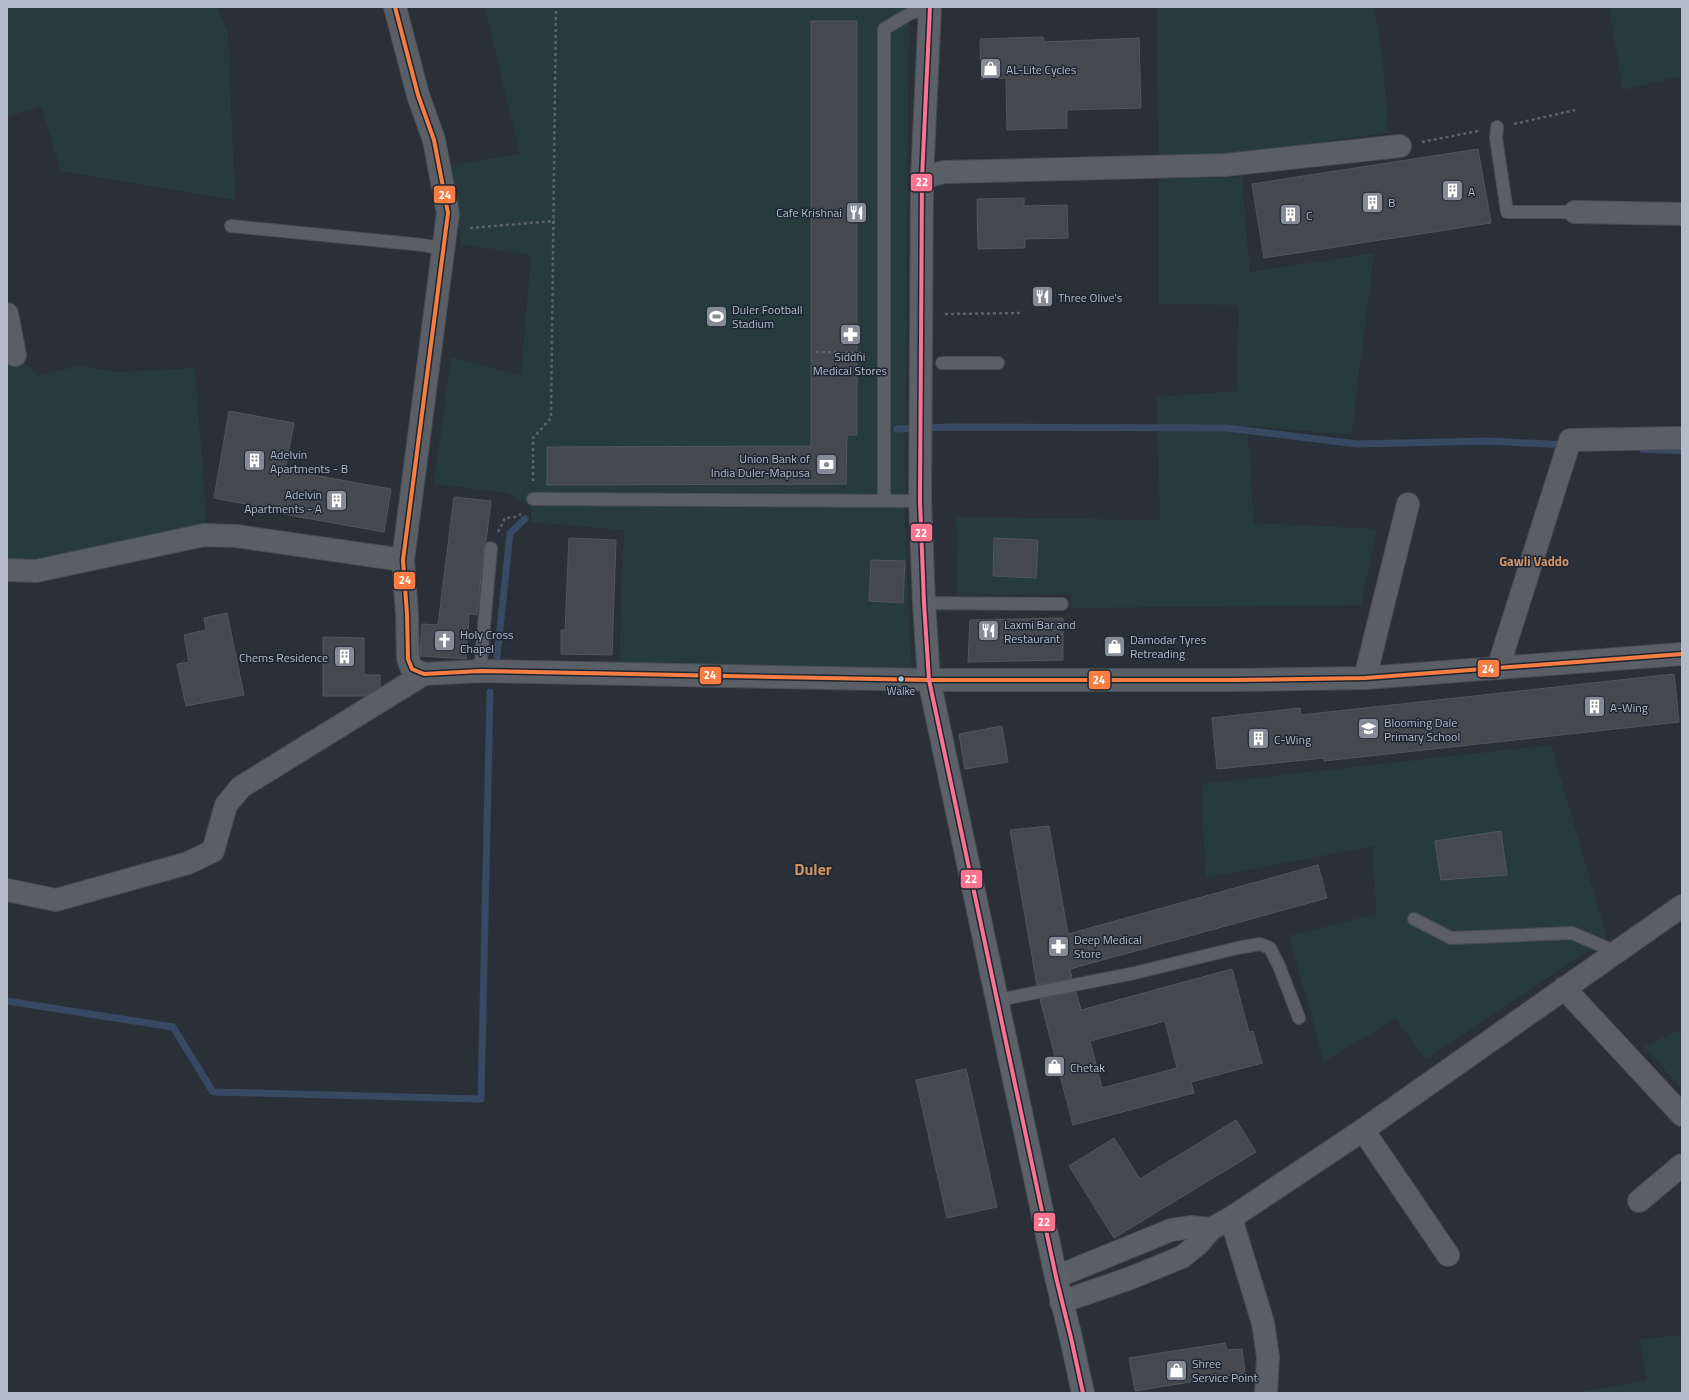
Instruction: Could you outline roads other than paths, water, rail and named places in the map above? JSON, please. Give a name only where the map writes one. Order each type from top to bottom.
[{"type":"main road","points":[[930,8],[922,178],[920,501],[929,680],[1061,1302],[1071,1338],[1083,1393]]},
{"type":"street","points":[[396,7],[418,96],[434,140],[448,213],[403,560],[407,614],[408,659],[412,669],[424,674],[480,671],[929,680],[1233,680],[1365,678],[1682,654]]},
{"type":"street","points":[[922,178],[944,172],[1225,165],[1400,146]]},
{"type":"street","points":[[1574,212],[1682,214]]},
{"type":"street","points":[[7,314],[16,355]]},
{"type":"street","points":[[1498,668],[1570,440],[1682,438]]},
{"type":"street","points":[[1365,678],[1408,504]]},
{"type":"street","points":[[7,570],[36,571],[204,535],[236,536],[403,560]]},
{"type":"street","points":[[7,890],[56,900],[188,863],[214,851],[226,805],[241,787],[424,674]]},
{"type":"street","points":[[1061,1302],[1128,1279],[1182,1257],[1197,1245],[1211,1229],[1231,1218],[1363,1130],[1682,906]]},
{"type":"street","points":[[1564,988],[1682,1115]]},
{"type":"street","points":[[1363,1130],[1448,1255]]},
{"type":"street","points":[[1640,1201],[1682,1165]]},
{"type":"street","points":[[1231,1218],[1263,1323],[1268,1357],[1266,1393]]},
{"type":"street","points":[[1056,1277],[1171,1230],[1191,1227],[1211,1229]]},
{"type":"lane","points":[[884,500],[884,29],[911,13],[930,8]]},
{"type":"lane","points":[[1497,127],[1496,138],[1507,212],[1574,212]]},
{"type":"lane","points":[[230,226],[423,245],[443,249]]},
{"type":"lane","points":[[942,363],[998,363]]},
{"type":"lane","points":[[533,499],[920,501]]},
{"type":"lane","points":[[480,671],[491,548]]},
{"type":"lane","points":[[924,603],[1062,604]]},
{"type":"lane","points":[[1414,919],[1451,938],[1572,933],[1616,952]]},
{"type":"lane","points":[[998,1000],[1135,973],[1237,948],[1260,944],[1270,948],[1279,966],[1299,1018]]},
{"type":"waterway","points":[[897,429],[949,427],[1227,428],[1357,444],[1488,441],[1566,445]]},
{"type":"waterway","points":[[1642,449],[1682,451]]},
{"type":"waterway","points":[[497,657],[510,533],[525,519]]},
{"type":"waterway","points":[[7,1001],[173,1027],[213,1092],[481,1099],[490,692]]},
{"type":"place","name":"AL-Lite Cycles","points":[[991,69]]},
{"type":"place","name":"A","points":[[1452,191]]},
{"type":"place","name":"B","points":[[1372,202]]},
{"type":"place","name":"Cafe Krishnai","points":[[857,212]]},
{"type":"place","name":"C","points":[[1291,215]]},
{"type":"place","name":"Three Olive's","points":[[1043,297]]},
{"type":"place","name":"Duler Football Stadium","points":[[716,316]]},
{"type":"place","name":"Siddhi Medical Stores","points":[[850,335]]},
{"type":"place","name":"Adelvin Apartments - B","points":[[254,461]]},
{"type":"place","name":"Union Bank of India Duler-Mapusa","points":[[826,465]]},
{"type":"place","name":"Adelvin Apartments - A","points":[[337,501]]},
{"type":"place","name":"Laxmi Bar and Restaurant","points":[[988,631]]},
{"type":"place","name":"Holy Cross Chapel","points":[[444,641]]},
{"type":"place","name":"Damodar Tyres Retreading","points":[[1114,646]]},
{"type":"place","name":"Chems Residence","points":[[344,657]]},
{"type":"place","name":"Walke","points":[[901,679]]},
{"type":"place","name":"A-Wing","points":[[1595,707]]},
{"type":"place","name":"Blooming Dale Primary School","points":[[1368,729]]},
{"type":"place","name":"C-Wing","points":[[1259,739]]},
{"type":"place","name":"Deep Medical Store","points":[[1059,946]]},
{"type":"place","name":"Chetak","points":[[1054,1067]]},
{"type":"place","name":"Shree Service Point","points":[[1176,1370]]},
{"type":"district","name":"Gawli Vaddo","points":[[1534,561]]},
{"type":"district","name":"Duler","points":[[813,869]]}]
